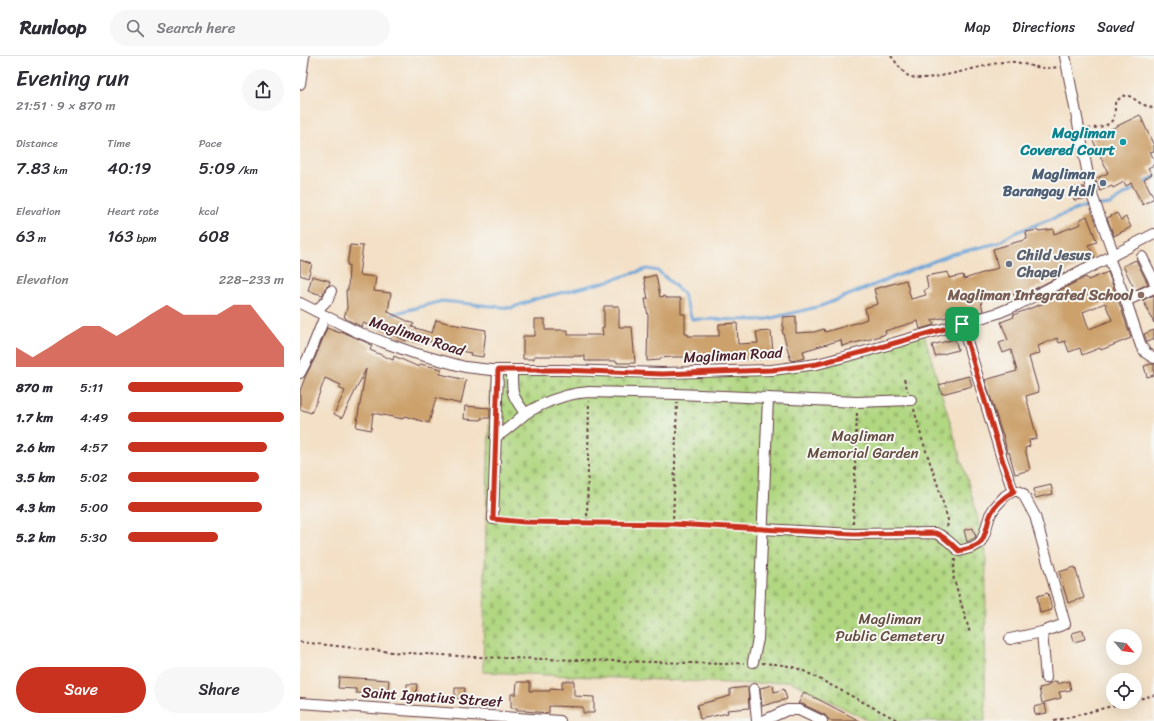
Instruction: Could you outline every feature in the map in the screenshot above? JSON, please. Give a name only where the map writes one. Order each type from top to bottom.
[{"type":"street","points":[[300,84],[304,56]]},
{"type":"street","points":[[1065,56],[1093,198],[1141,346],[1146,353],[1154,358]]},
{"type":"street","name":"Magliman Road","points":[[300,303],[355,331],[414,353],[465,367],[498,370],[563,370],[662,374],[772,370],[817,364],[998,313],[1112,257],[1154,234]]},
{"type":"street","points":[[1142,257],[1154,281]]},
{"type":"street","points":[[1126,301],[1154,288]]},
{"type":"street","points":[[316,311],[328,300],[331,291]]},
{"type":"street","points":[[300,373],[309,356],[325,316]]},
{"type":"street","points":[[962,324],[1003,462],[1014,491]]},
{"type":"street","points":[[493,519],[498,370]]},
{"type":"street","points":[[512,370],[512,391],[514,399],[525,413]]},
{"type":"street","points":[[496,437],[505,432],[525,413],[566,395],[589,392],[677,394],[857,402],[911,400]]},
{"type":"street","points":[[753,662],[758,639],[768,398]]},
{"type":"street","points":[[763,529],[853,534],[935,533],[946,538],[959,551],[973,547],[980,543],[990,515],[995,507],[1005,496],[1014,491],[1018,491],[1023,494],[1035,516],[1065,624],[1042,632],[1010,639]]},
{"type":"street","points":[[1042,632],[1046,678]]},
{"type":"street","points":[[754,689],[757,721]]},
{"type":"street","name":"Saint Ignatius Street","points":[[301,703],[560,721]]},
{"type":"street","points":[[763,721],[787,710],[799,710],[821,721]]},
{"type":"path","points":[[891,56],[907,75],[915,78],[973,69],[1004,62],[1022,63],[1042,68],[1068,67]]},
{"type":"path","points":[[1079,130],[1102,126],[1111,122],[1114,118],[1115,103],[1120,97],[1125,95],[1129,95],[1141,104],[1152,108],[1154,107]]},
{"type":"path","points":[[904,379],[948,520],[946,538]]},
{"type":"path","points":[[587,523],[589,392]]},
{"type":"path","points":[[673,524],[677,394]]},
{"type":"path","points":[[853,534],[857,402]]},
{"type":"path","points":[[493,519],[524,522],[673,524],[763,529]]},
{"type":"path","points":[[959,551],[955,560],[954,576],[970,633]]},
{"type":"path","points":[[300,642],[392,652],[475,657],[725,664],[753,662],[781,664],[793,666],[804,671],[900,721]]},
{"type":"path","points":[[1142,698],[1154,695]]},
{"type":"path","points":[[1054,721],[1106,708]]},
{"type":"green space","points":[[924,334],[972,496],[986,551],[985,721],[869,721],[790,681],[752,684],[483,672],[491,370],[772,370]]},
{"type":"building","points":[[1140,115],[1154,146],[1154,151],[1150,152],[1154,159],[1154,165],[1148,168],[1152,174],[1144,179],[1154,198],[1143,205],[1131,183],[1126,186],[1124,182],[1113,188],[1112,186],[1100,191],[1095,179],[1108,173],[1092,138]]},
{"type":"building","points":[[1084,187],[1086,199],[1074,200],[1072,188]]},
{"type":"building","points":[[1117,213],[1121,220],[1126,217],[1131,227],[1114,236],[1107,218]]},
{"type":"building","points":[[1087,216],[1097,242],[1088,245],[1095,257],[1027,293],[1015,297],[1012,292],[981,301],[983,311],[958,318],[958,315],[932,320],[934,325],[920,329],[918,321],[885,331],[886,334],[871,339],[842,346],[841,340],[803,351],[805,358],[791,361],[782,330],[783,317],[796,316],[796,333],[814,332],[824,329],[825,332],[856,323],[867,319],[865,308],[878,304],[874,289],[906,280],[911,299],[926,295],[924,290],[928,288],[926,276],[948,272],[949,278],[963,275],[964,279],[998,268],[993,249],[1027,239],[1026,232],[1053,229],[1054,234],[1081,224],[1079,220]]},
{"type":"building","points":[[350,245],[363,246],[359,275],[376,277],[374,291],[391,293],[388,312],[414,324],[412,327],[432,333],[436,320],[486,330],[483,357],[470,355],[471,353],[450,349],[451,348],[425,340],[424,344],[407,339],[406,341],[363,323],[362,327],[346,319],[344,317],[347,308],[346,290],[348,290],[349,265],[347,265]]},
{"type":"building","points":[[300,260],[312,264],[308,278],[300,275]]},
{"type":"building","points":[[1136,260],[1148,284],[1135,290],[1123,266]]},
{"type":"building","points":[[1108,272],[1131,338],[1101,350],[1100,348],[1082,355],[1080,348],[1069,352],[1065,341],[1059,343],[1057,338],[1038,346],[1040,353],[1029,357],[1039,392],[1026,396],[1037,438],[1029,440],[1030,446],[1025,448],[1030,470],[1015,474],[1009,452],[1007,453],[1003,434],[985,380],[1017,371],[1011,350],[1003,353],[999,343],[1008,340],[1001,322],[1014,317],[1013,315],[1044,303],[1043,299],[1086,277],[1088,280]],"holes":[[[1105,303],[1112,320],[1089,329],[1083,312]]]},
{"type":"building","points":[[656,275],[660,297],[665,296],[666,298],[681,298],[681,314],[685,314],[685,334],[688,334],[688,336],[719,336],[719,324],[737,323],[738,344],[758,343],[756,332],[771,331],[773,352],[762,354],[763,359],[746,359],[746,356],[699,359],[699,357],[672,357],[647,361],[648,316],[645,299],[648,299],[644,278]]},
{"type":"building","points":[[312,276],[330,281],[329,285],[325,288],[323,295],[308,291]]},
{"type":"building","points":[[1154,295],[1154,323],[1143,300]]},
{"type":"building","points":[[604,306],[619,306],[619,327],[632,327],[635,363],[617,363],[617,361],[585,361],[585,356],[534,356],[534,359],[523,359],[523,336],[535,336],[535,319],[545,319],[545,330],[568,330],[568,335],[603,335],[602,328],[604,327]]},
{"type":"building","points":[[327,328],[340,333],[341,331],[372,345],[370,350],[393,360],[394,356],[419,367],[420,364],[442,369],[440,374],[466,380],[461,404],[436,398],[429,423],[404,416],[403,419],[373,413],[371,430],[356,427],[366,369],[342,418],[334,414],[345,391],[339,388],[341,385],[325,378],[311,413],[300,409],[300,391]]},
{"type":"building","points":[[1154,330],[1154,339],[1147,342],[1144,334]]},
{"type":"building","points":[[955,339],[958,350],[935,356],[932,345]]},
{"type":"building","points":[[1154,364],[1154,375],[1147,377],[1144,366]]},
{"type":"building","points":[[969,376],[972,386],[942,394],[939,385]]},
{"type":"building","points":[[465,406],[490,408],[490,418],[481,418],[481,420],[464,419]]},
{"type":"building","points":[[1051,485],[1053,494],[1035,498],[1034,489]]},
{"type":"building","points":[[973,528],[976,537],[967,542],[964,530]]},
{"type":"building","points":[[1075,567],[1084,598],[1068,603],[1059,572]]},
{"type":"building","points":[[1048,593],[1052,610],[1040,613],[1037,596]]},
{"type":"building","points":[[1083,630],[1085,639],[1074,642],[1072,633]]},
{"type":"building","points":[[339,677],[389,680],[388,690],[375,689],[374,694],[356,693],[356,689],[338,688]]},
{"type":"building","points":[[562,681],[574,681],[574,696],[594,697],[594,713],[583,713],[583,707],[549,706],[549,713],[517,710],[517,708],[511,708],[511,694],[516,694],[517,682],[530,682],[530,691],[550,691],[550,688],[562,689]]},
{"type":"building","points":[[1057,681],[1057,684],[1069,681],[1071,690],[1059,692],[1061,698],[1042,703],[1039,688],[1048,686],[1048,684]]},
{"type":"building","points":[[407,684],[417,684],[416,696],[407,695]]},
{"type":"building","points":[[773,685],[774,692],[784,689],[787,699],[762,706],[760,688]]},
{"type":"building","points":[[748,687],[749,708],[727,710],[728,713],[700,719],[697,705],[730,696],[730,689]]},
{"type":"building","points":[[455,688],[465,688],[464,699],[455,698]]},
{"type":"building","points":[[804,692],[860,721],[832,721],[825,715],[802,704],[798,704]]},
{"type":"building","points":[[1045,704],[1047,713],[1035,715],[1034,707]]},
{"type":"waterway","points":[[1144,183],[1154,177]]},
{"type":"waterway","points":[[393,314],[442,301],[511,308],[536,299],[605,282],[647,269],[658,271],[682,292],[692,319],[764,320],[821,306],[952,254],[998,243],[1014,233],[1083,207],[1110,204],[1137,187]]},
{"type":"place","name":"Magliman Covered Court","points":[[1123,142]]},
{"type":"place","name":"Magliman Barangay Hall","points":[[1103,183]]},
{"type":"place","name":"Child Jesus Chapel","points":[[1009,264]]},
{"type":"place","name":"Magliman Integrated School","points":[[1141,295]]},
{"type":"route","points":[[962,324],[1003,462],[1014,491],[1005,496],[995,507],[990,515],[980,543],[973,547],[959,551],[951,545],[946,538],[935,533],[853,534],[673,524],[524,522],[493,519],[498,370],[563,370],[662,374],[772,370],[817,364],[962,324]]},
{"type":"park label","name":"Magliman Memorial Garden","points":[[863,444]]},
{"type":"park label","name":"Magliman Public Cemetery","points":[[890,628]]}]
